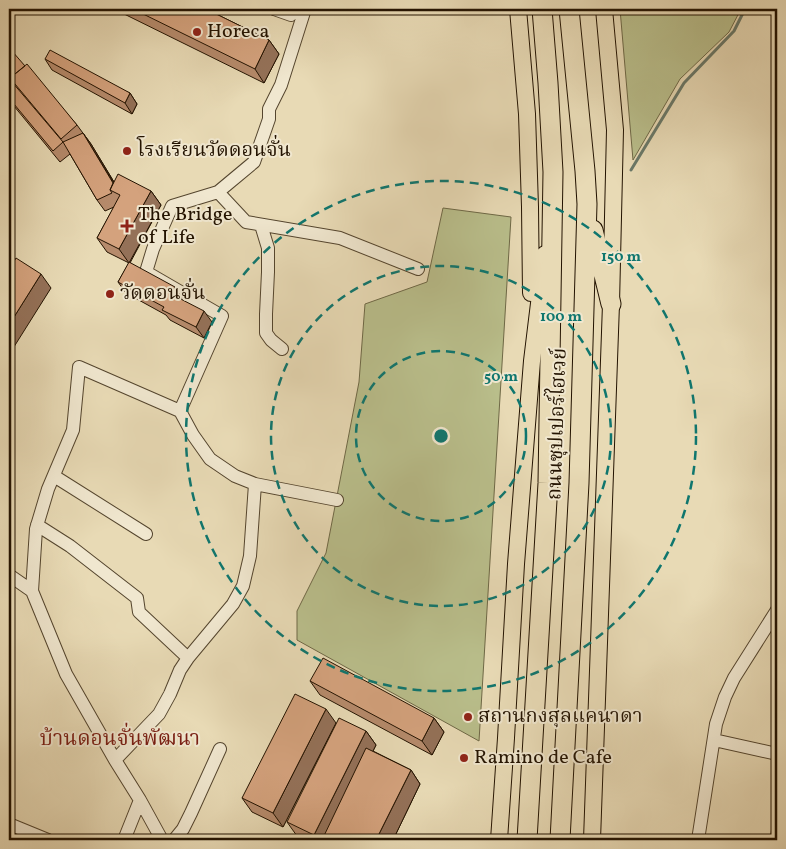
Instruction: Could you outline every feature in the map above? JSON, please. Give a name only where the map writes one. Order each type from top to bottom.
[{"type":"highway","points":[[532,9],[548,83]]},
{"type":"highway","name":"ถนนซุปเปอร์ไฮเวย์","points":[[527,840],[548,483],[553,172],[542,9]]},
{"type":"highway","name":"ถนนซุปเปอร์ไฮเวย์","points":[[560,840],[579,483],[587,204],[569,9]]},
{"type":"highway","points":[[587,204],[611,304]]},
{"type":"main road","points":[[518,9],[527,123],[532,361]]},
{"type":"main road","points":[[592,840],[611,304],[615,130],[604,9]]},
{"type":"main road","points":[[500,840],[516,564],[532,361],[552,190]]},
{"type":"street","points":[[274,9],[291,15]]},
{"type":"street","points":[[180,411],[222,316],[146,272],[153,249],[172,206],[218,192],[254,162],[269,119],[269,109],[281,85],[305,9]]},
{"type":"street","points":[[218,192],[246,222],[340,238],[418,269]]},
{"type":"street","points":[[261,225],[268,248],[266,333],[270,340],[282,349]]},
{"type":"street","points":[[162,840],[66,674],[32,591],[37,525],[48,489],[73,430],[79,367],[180,411],[193,435],[210,459],[235,476],[255,484],[337,500]]},
{"type":"street","points":[[54,476],[146,534]]},
{"type":"street","points":[[115,760],[159,714],[180,670],[233,604],[243,586],[250,556],[255,484]]},
{"type":"street","points":[[37,525],[70,546],[137,598],[139,612],[188,658]]},
{"type":"street","points":[[9,575],[32,591]]},
{"type":"street","points":[[698,840],[716,724],[725,697],[731,684],[777,610]]},
{"type":"street","points":[[714,740],[777,754]]},
{"type":"street","points":[[174,840],[191,813],[220,749]]},
{"type":"street","points":[[124,840],[140,800]]},
{"type":"street","points":[[9,824],[48,840]]},
{"type":"green space","points":[[620,9],[741,9],[729,32],[680,79],[633,160]]},
{"type":"green space","points":[[443,208],[511,217],[479,741],[297,640],[297,611],[326,553],[359,382],[365,304],[427,282]]},
{"type":"green space","points":[[776,798],[777,840],[770,840]]},
{"type":"building","name":"Horeca","points":[[133,9],[206,9],[269,40],[255,69]]},
{"type":"building","points":[[50,50],[130,93],[125,103],[45,59]]},
{"type":"building","points":[[12,51],[25,66],[10,78],[12,82],[9,78],[9,53]]},
{"type":"building","points":[[27,64],[77,125],[61,139],[10,78]]},
{"type":"building","points":[[12,82],[63,142],[53,151],[9,98],[9,84]]},
{"type":"building","points":[[83,133],[113,183],[110,190],[112,193],[97,200],[63,142]]},
{"type":"building","points":[[118,174],[151,191],[119,249],[97,238],[120,195],[110,190]]},
{"type":"building","points":[[16,258],[41,274],[9,325],[9,270]]},
{"type":"building","points":[[129,262],[175,287],[171,294],[204,311],[196,327],[162,310],[164,307],[118,282]]},
{"type":"building","points":[[323,658],[434,718],[422,741],[310,681]]},
{"type":"building","points":[[295,694],[326,709],[273,813],[242,798]]},
{"type":"building","points":[[339,718],[366,731],[314,835],[287,822]]},
{"type":"building","points":[[366,748],[411,770],[376,840],[322,840]]},
{"type":"waterway","points":[[631,170],[684,83],[734,31],[745,9]]},
{"type":"place","name":"Horeca","points":[[197,32]]},
{"type":"place","name":"โรงเรียนวัดดอนจั่น","points":[[127,151]]},
{"type":"place","name":"The Bridge of Life","points":[[127,226]]},
{"type":"place","name":"วัดดอนจั่น","points":[[110,294]]},
{"type":"place","name":"สถานกงสุลแคนาดา","points":[[468,717]]},
{"type":"place","name":"Ramino de Cafe","points":[[464,758]]},
{"type":"district","name":"บ้านดอนจั่นพัฒนา","points":[[120,739]]}]
